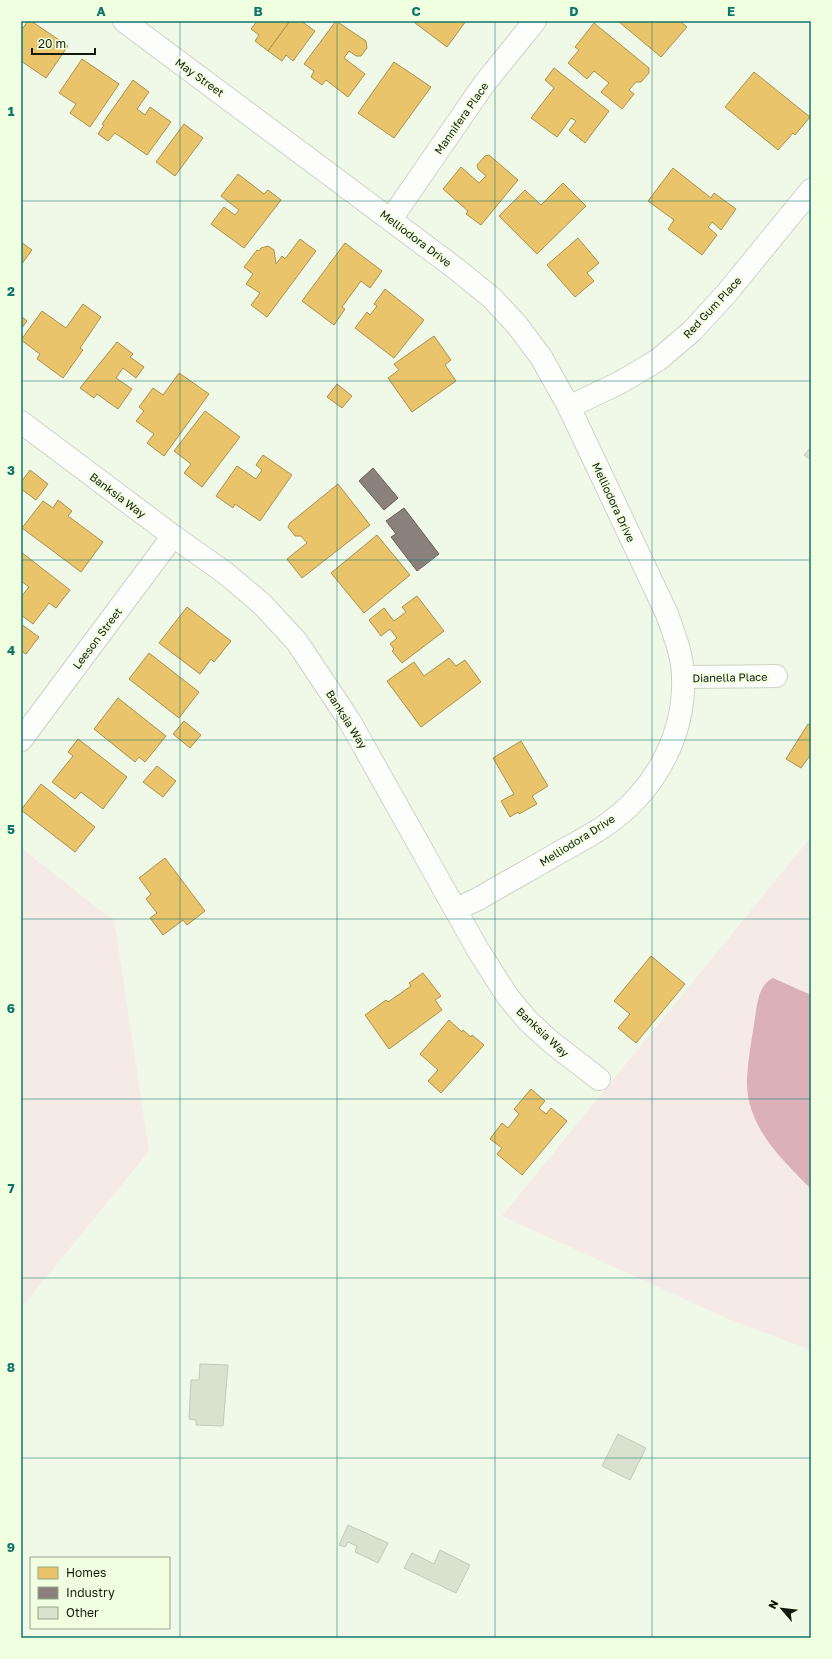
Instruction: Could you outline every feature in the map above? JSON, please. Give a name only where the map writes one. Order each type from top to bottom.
[{"type":"street","name":"May Street","points":[[124,21],[257,118]]},
{"type":"street","name":"Mannifera Place","points":[[391,219],[484,84],[535,21]]},
{"type":"street","name":"Melliodora Drive","points":[[257,118],[455,268],[492,298],[507,314],[541,357],[569,407],[668,614],[679,648],[684,678],[682,703],[676,733],[659,770],[639,796],[614,820],[478,899],[456,909]]},
{"type":"street","name":"Red Gum Place","points":[[569,407],[633,375],[658,360],[692,331],[726,294],[811,190]]},
{"type":"street","name":"Banksia Way","points":[[21,422],[173,536],[224,572],[257,599],[297,642],[349,720],[478,950],[513,1003],[528,1021],[551,1042],[599,1079]]},
{"type":"street","name":"Leeson Street","points":[[21,740],[173,536]]},
{"type":"street","name":"Dianella Place","points":[[684,678],[776,676]]},
{"type":"shaded area","points":[[811,837],[811,1350],[733,1321],[502,1216]]},
{"type":"shaded area","points":[[21,848],[105,914],[114,919],[149,1151],[21,1308]]},
{"type":"shaded area","points":[[773,978],[811,995],[811,1189],[777,1153],[767,1140],[758,1126],[748,1095],[748,1063],[758,1001],[765,985]]},
{"type":"building: Homes","points":[[28,21],[31,21],[68,46],[46,78],[21,61],[21,31]]},
{"type":"building: Homes","points":[[257,21],[290,21],[268,51],[255,41],[259,35],[251,29]]},
{"type":"building: Homes","points":[[290,21],[301,21],[315,31],[293,61],[286,55],[282,61],[268,51]]},
{"type":"building: Homes","points":[[336,21],[366,41],[367,48],[361,56],[356,56],[349,51],[344,58],[365,74],[348,97],[326,80],[322,85],[311,77],[314,71],[304,64]]},
{"type":"building: Homes","points":[[416,21],[466,21],[447,47],[415,23]]},
{"type":"building: Homes","points":[[618,21],[680,21],[687,27],[661,57]]},
{"type":"building: Homes","points":[[594,23],[649,68],[649,73],[641,82],[636,82],[629,90],[634,94],[622,109],[601,92],[609,83],[594,71],[587,79],[568,63],[579,50],[575,47]]},
{"type":"building: Homes","points":[[82,59],[119,84],[90,127],[70,113],[76,104],[59,93]]},
{"type":"building: Homes","points":[[394,62],[431,87],[394,138],[358,113]]},
{"type":"building: Homes","points":[[554,68],[609,111],[585,143],[569,130],[576,121],[571,118],[557,137],[531,118],[554,88],[545,80]]},
{"type":"building: Homes","points":[[754,72],[810,117],[795,135],[793,133],[778,150],[725,107]]},
{"type":"building: Homes","points":[[133,80],[149,92],[137,109],[145,115],[150,107],[171,122],[147,155],[115,133],[108,141],[98,134],[104,125],[102,124]]},
{"type":"building: Homes","points":[[184,124],[203,138],[175,176],[156,162]]},
{"type":"building: Homes","points":[[489,155],[518,180],[481,225],[466,214],[468,211],[443,189],[461,167],[479,183],[486,176],[478,169],[477,165],[485,156]]},
{"type":"building: Homes","points":[[673,168],[711,198],[714,193],[736,209],[721,230],[712,222],[708,227],[717,235],[702,255],[668,229],[674,220],[648,201]]},
{"type":"building: Homes","points":[[238,174],[264,194],[268,190],[281,200],[244,248],[211,224],[224,207],[235,215],[239,210],[221,196]]},
{"type":"building: Homes","points":[[563,183],[586,206],[537,254],[499,216],[525,190],[541,205]]},
{"type":"building: Homes","points":[[578,238],[599,263],[587,273],[594,281],[575,297],[547,265]]},
{"type":"building: Homes","points":[[300,239],[316,251],[267,317],[251,305],[260,293],[246,284],[253,274],[244,267],[257,250],[259,251],[261,248],[268,246],[274,250],[276,264],[282,256],[285,259]]},
{"type":"building: Homes","points":[[21,242],[32,250],[21,265]]},
{"type":"building: Homes","points":[[345,243],[382,271],[370,288],[361,281],[342,307],[345,309],[334,325],[302,301]]},
{"type":"building: Homes","points":[[385,289],[424,320],[394,358],[355,328],[367,312],[370,315],[377,306],[374,304]]},
{"type":"building: Homes","points":[[83,304],[101,317],[80,348],[83,350],[63,378],[37,359],[40,354],[21,340],[42,311],[66,328]]},
{"type":"building: Homes","points":[[21,316],[27,321],[21,329]]},
{"type":"building: Homes","points":[[434,336],[451,360],[445,365],[456,381],[412,412],[388,378],[399,370],[394,364]]},
{"type":"building: Homes","points":[[117,342],[133,354],[130,357],[144,367],[136,378],[123,368],[116,378],[132,389],[118,409],[97,394],[94,398],[80,388]]},
{"type":"building: Homes","points":[[179,373],[209,394],[164,456],[147,443],[154,434],[136,421],[144,411],[139,407],[153,388],[163,395]]},
{"type":"building: Homes","points":[[337,384],[352,396],[342,408],[327,397]]},
{"type":"building: Homes","points":[[205,411],[240,437],[202,487],[184,473],[191,464],[174,451]]},
{"type":"building: Homes","points":[[263,455],[292,475],[260,521],[235,504],[233,508],[216,496],[237,466],[256,479],[262,470],[256,465]]},
{"type":"building: Homes","points":[[30,470],[48,484],[36,500],[21,489],[21,482]]},
{"type":"building: Homes","points":[[338,484],[370,525],[302,578],[287,559],[307,543],[301,536],[295,536],[288,527],[290,523]]},
{"type":"building: Homes","points":[[58,500],[72,511],[68,516],[103,542],[81,572],[22,528],[43,501],[53,508]]},
{"type":"building: Homes","points":[[377,535],[410,575],[364,613],[331,573]]},
{"type":"building: Homes","points":[[21,552],[70,590],[56,608],[49,603],[33,624],[21,615],[21,597],[29,587],[21,581]]},
{"type":"building: Homes","points":[[417,596],[444,631],[402,663],[392,651],[394,649],[390,644],[397,638],[390,629],[381,636],[369,620],[384,608],[394,621],[406,612],[402,607]]},
{"type":"building: Homes","points":[[187,607],[231,641],[214,662],[211,659],[200,674],[159,643]]},
{"type":"building: Homes","points":[[21,624],[39,637],[26,654],[21,651]]},
{"type":"building: Homes","points":[[149,653],[199,692],[179,718],[129,679]]},
{"type":"building: Homes","points":[[449,658],[456,666],[465,660],[481,682],[421,727],[387,681],[414,662],[424,676]]},
{"type":"building: Homes","points":[[118,698],[166,736],[145,762],[139,757],[135,762],[94,729]]},
{"type":"building: Homes","points":[[184,721],[201,735],[190,748],[173,734]]},
{"type":"building: Homes","points":[[808,724],[811,726],[811,754],[801,768],[786,759]]},
{"type":"building: Homes","points":[[78,739],[127,777],[103,809],[81,792],[75,799],[52,782],[73,756],[68,752]]},
{"type":"building: Homes","points":[[521,741],[548,786],[532,796],[537,804],[519,814],[518,812],[510,817],[501,801],[514,794],[493,758]]},
{"type":"building: Homes","points":[[157,766],[176,781],[163,797],[143,782]]},
{"type":"building: Homes","points":[[41,784],[95,827],[75,852],[21,810]]},
{"type":"building: Homes","points":[[165,858],[205,911],[187,925],[183,920],[163,935],[150,918],[157,913],[146,899],[151,894],[139,878]]},
{"type":"building: Homes","points":[[651,956],[685,984],[636,1043],[618,1028],[630,1014],[614,1001]]},
{"type":"building: Homes","points":[[423,973],[441,996],[435,1000],[442,1010],[389,1049],[365,1015],[386,1000],[388,1002],[411,986],[409,983]]},
{"type":"building: Homes","points":[[449,1020],[462,1032],[463,1030],[471,1037],[472,1035],[484,1045],[441,1093],[428,1081],[438,1070],[420,1054]]},
{"type":"building: Homes","points":[[531,1089],[545,1101],[539,1108],[546,1114],[551,1108],[567,1121],[522,1175],[497,1154],[502,1148],[490,1139],[502,1123],[508,1128],[519,1114],[514,1109]]},
{"type":"building: Industry","points":[[373,468],[398,498],[384,510],[359,481]]},
{"type":"building: Industry","points":[[404,508],[439,554],[417,571],[391,537],[396,534],[386,521]]},
{"type":"building: Other","points":[[811,447],[811,460],[804,455]]},
{"type":"building: Other","points":[[200,1364],[228,1365],[223,1426],[196,1425],[196,1420],[189,1419],[191,1380],[199,1380]]},
{"type":"building: Other","points":[[618,1434],[646,1448],[630,1480],[602,1466]]},
{"type":"building: Other","points":[[348,1525],[388,1543],[378,1563],[355,1552],[357,1546],[348,1542],[345,1547],[339,1545]]},
{"type":"building: Other","points":[[440,1550],[470,1565],[456,1593],[404,1568],[412,1553],[434,1564]]}]
